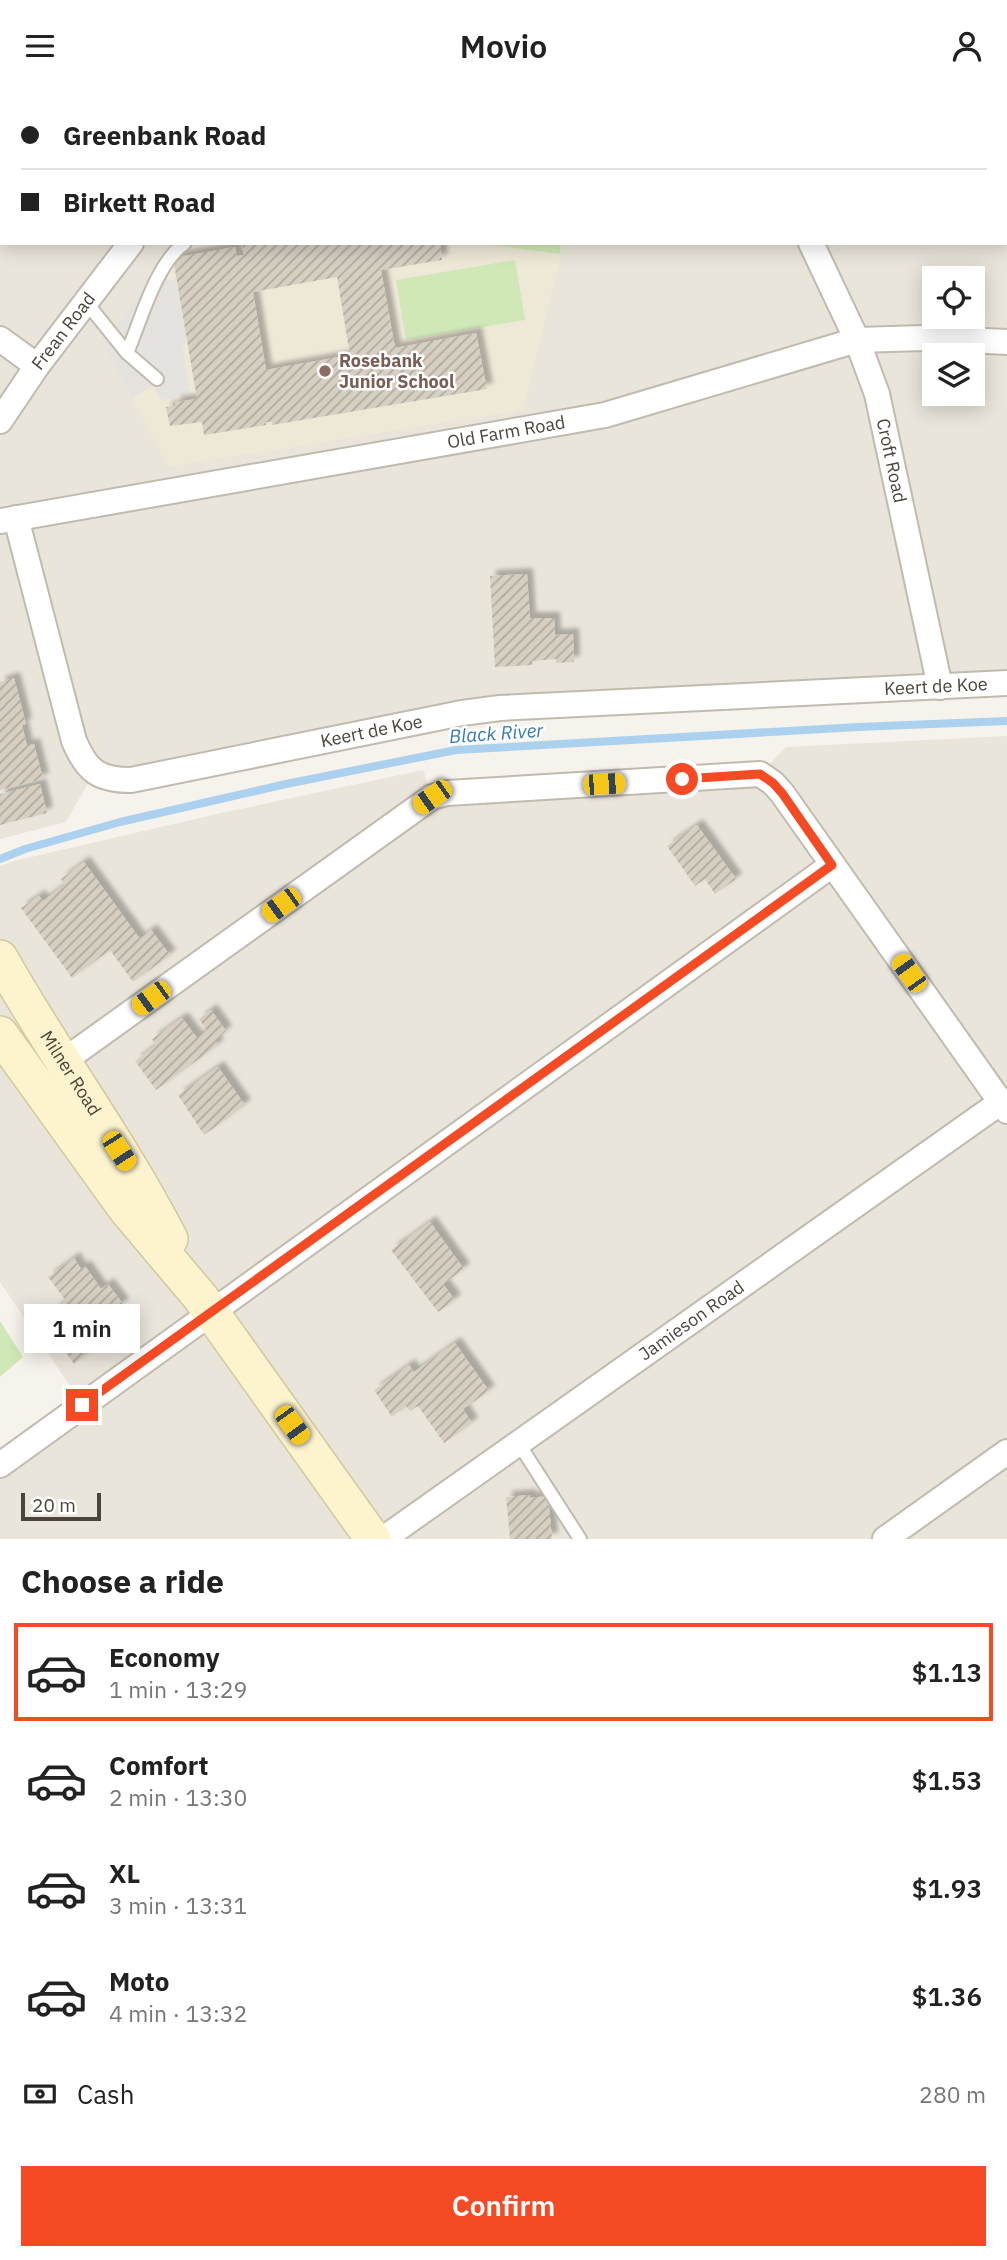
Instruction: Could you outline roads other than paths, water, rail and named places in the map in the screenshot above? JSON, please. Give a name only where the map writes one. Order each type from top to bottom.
[{"type":"main road","name":"Milner Road","points":[[0,958],[62,1062],[148,1196],[206,1305]]},
{"type":"main road","name":"Milner Road","points":[[0,1034],[126,1209],[206,1305],[373,1539]]},
{"type":"street","name":"Frean Road","points":[[0,421],[37,366],[129,245]]},
{"type":"street","name":"Croft Road","points":[[812,245],[857,340],[877,394],[940,687]]},
{"type":"street","name":"Old Farm Road","points":[[8,520],[605,415],[857,340],[905,337],[1007,342]]},
{"type":"street","points":[[0,339],[37,366]]},
{"type":"street","name":"Keert de Koe","points":[[8,520],[74,741],[81,758],[94,773],[113,780],[131,780],[461,713],[500,708],[1007,683]]},
{"type":"street","points":[[62,1062],[432,797],[760,774],[782,793],[1004,1107]]},
{"type":"street","points":[[0,1465],[206,1305],[832,865]]},
{"type":"street","name":"Jamieson Road","points":[[383,1539],[1004,1107]]},
{"type":"street","points":[[885,1539],[1007,1452]]},
{"type":"lane","points":[[127,353],[159,278],[176,250],[183,245]]},
{"type":"lane","points":[[86,302],[127,353],[157,379]]},
{"type":"lane","points":[[519,1444],[580,1539]]},
{"type":"waterway","name":"Black River","points":[[0,859],[25,849],[120,822],[286,784],[456,750],[1007,721]]},
{"type":"place","name":"Rosebank Junior School","points":[[325,371]]}]
